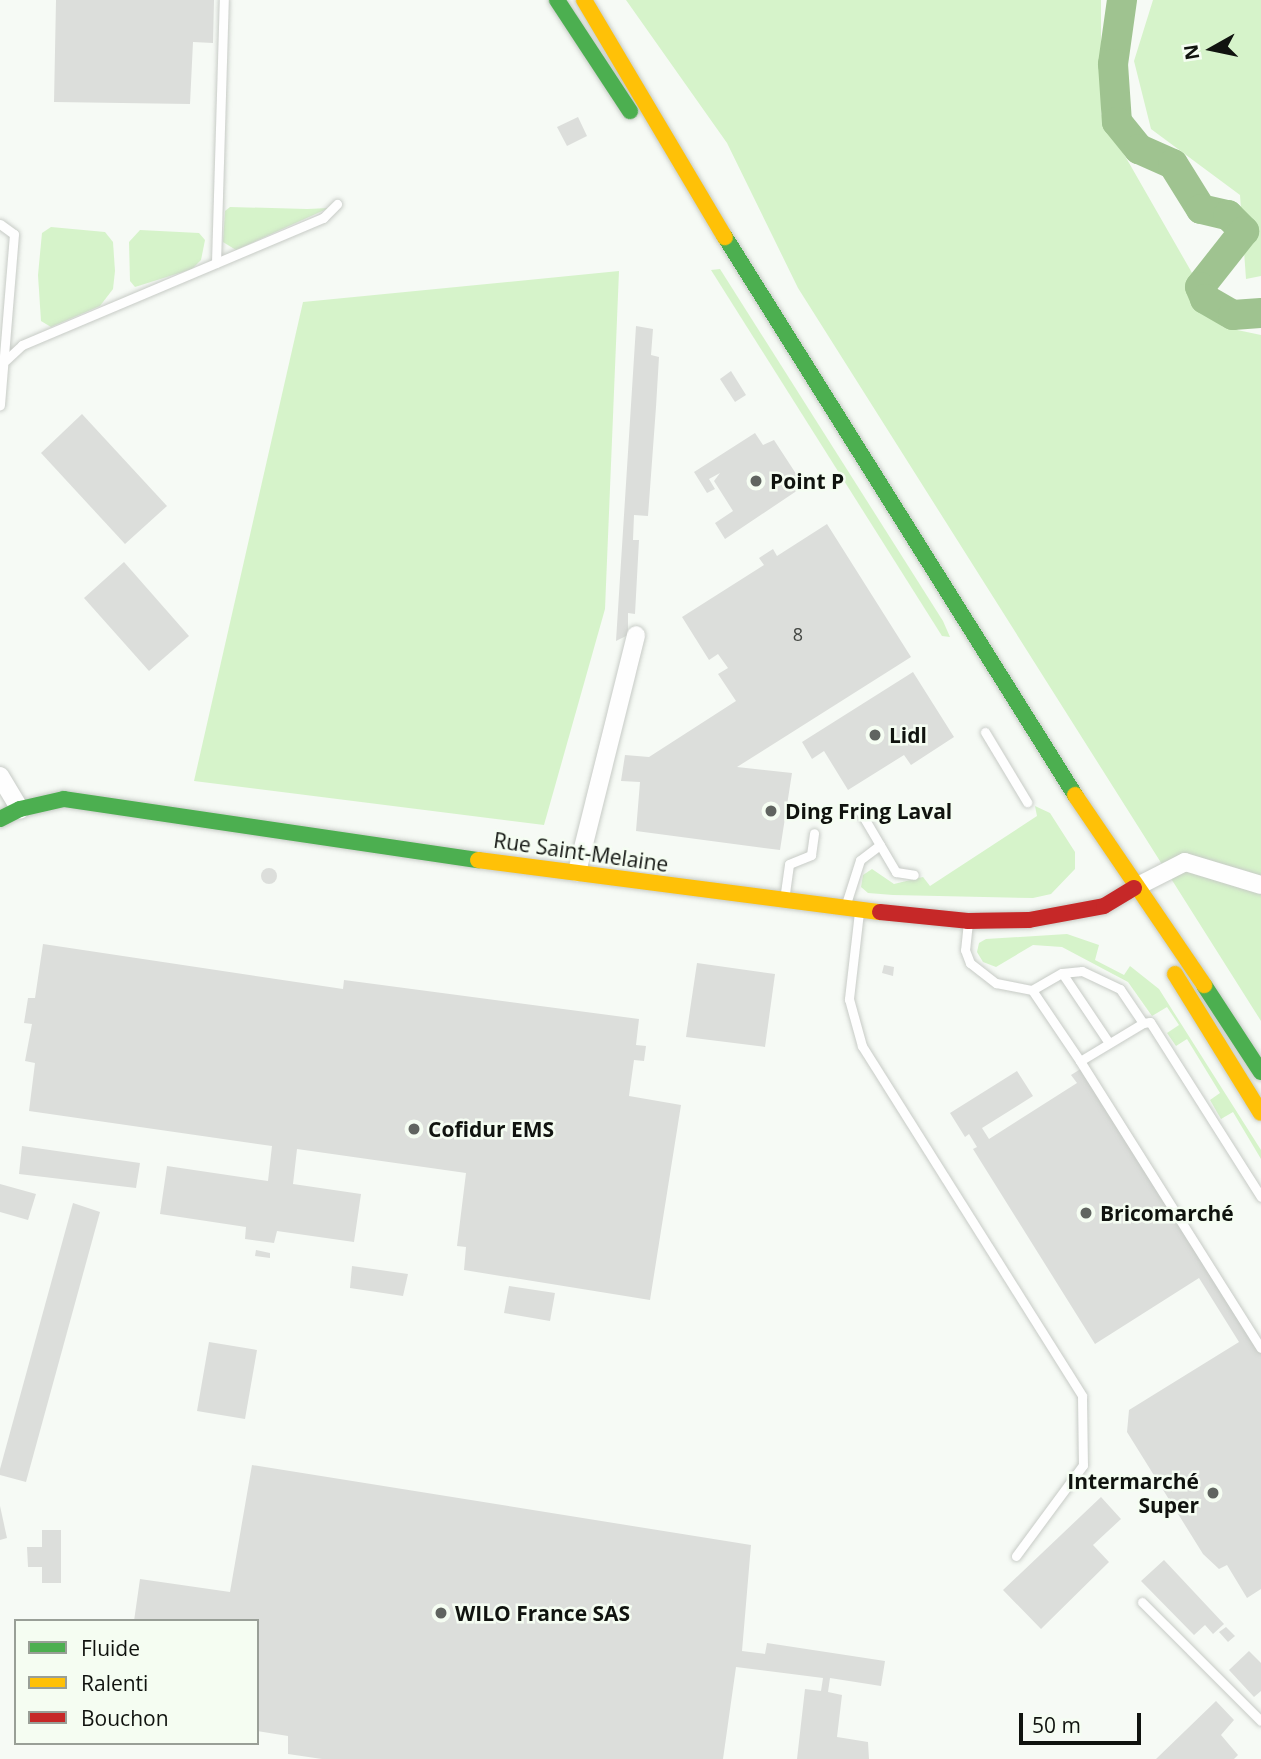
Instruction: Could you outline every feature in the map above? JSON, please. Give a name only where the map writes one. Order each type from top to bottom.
[{"type":"main road","points":[[557,0],[783,336],[1134,888],[1156,911],[1261,1072]]},
{"type":"main road","points":[[583,0],[783,336]]},
{"type":"main road","name":"Rue Saint-Melaine","points":[[0,819],[20,809],[64,799],[272,833],[852,910],[968,920],[1020,921],[1091,908],[1134,888]]},
{"type":"main road","points":[[1134,888],[1140,919],[1261,1113]]},
{"type":"street","points":[[578,872],[636,635]]},
{"type":"street","points":[[0,776],[20,809]]},
{"type":"street","points":[[1134,888],[1185,862],[1261,885]]},
{"type":"lane","points":[[216,263],[224,0]]},
{"type":"lane","points":[[6,360],[22,345],[323,218],[337,204]]},
{"type":"lane","points":[[0,223],[14,234],[6,360],[0,405]]},
{"type":"lane","points":[[985,732],[1027,802]]},
{"type":"lane","points":[[860,811],[896,872],[914,875]]},
{"type":"lane","points":[[784,901],[789,864],[811,855],[814,833]]},
{"type":"lane","points":[[880,845],[860,860],[852,910],[849,999],[862,1046],[1082,1396],[1083,1465],[1016,1556]]},
{"type":"lane","points":[[968,920],[965,950],[976,971],[996,983],[1032,990],[1062,973],[1082,971],[1120,989],[1143,1023]]},
{"type":"lane","points":[[1062,973],[1109,1043]]},
{"type":"lane","points":[[1032,990],[1080,1061],[1261,1348]]},
{"type":"lane","points":[[1080,1061],[1143,1023],[1150,1022],[1261,1197]]},
{"type":"lane","points":[[1142,1602],[1261,1721]]},
{"type":"green space","points":[[626,0],[1101,0],[1101,114],[1223,327],[1261,335],[1261,1021],[798,288],[727,143]]},
{"type":"green space","points":[[1153,0],[1261,0],[1261,276],[1246,279],[1240,195],[1151,129],[1134,61]]},
{"type":"green space","points":[[230,207],[329,208],[236,250],[223,242],[225,211]]},
{"type":"green space","points":[[51,227],[105,232],[113,242],[115,271],[113,289],[100,306],[51,327],[41,321],[38,275],[42,233]]},
{"type":"green space","points":[[140,230],[199,233],[205,240],[201,260],[192,269],[135,287],[130,281],[129,242]]},
{"type":"green space","points":[[720,269],[943,621],[950,637],[942,636],[711,270]]},
{"type":"green space","points":[[619,271],[605,609],[544,825],[194,781],[303,302]]},
{"type":"green space","points":[[1035,806],[1050,813],[1075,852],[1075,869],[1051,894],[1033,898],[893,895],[868,893],[861,887],[863,875],[872,869],[894,884],[923,877],[930,886],[1037,816]]},
{"type":"green space","points":[[1067,934],[1099,945],[1095,960],[1124,975],[1130,966],[1159,989],[1261,1150],[1261,1159],[1233,1112],[1221,1119],[1210,1100],[1220,1093],[1187,1039],[1176,1046],[1167,1033],[1179,1025],[1167,1007],[1152,1016],[1128,982],[1062,947],[1033,945],[996,967],[983,962],[977,952],[979,943],[986,939]]},
{"type":"building","points":[[56,0],[214,0],[213,43],[193,42],[190,104],[54,102]]},
{"type":"building","points":[[578,117],[587,136],[567,146],[557,127]]},
{"type":"building","points":[[636,326],[653,329],[651,355],[659,357],[656,407],[648,516],[634,515],[633,540],[639,540],[635,614],[628,613],[628,635],[616,641]]},
{"type":"building","points":[[731,371],[746,395],[735,402],[720,379]]},
{"type":"building","points":[[82,414],[167,506],[125,544],[41,453]]},
{"type":"building","points":[[755,433],[763,445],[774,440],[804,486],[725,539],[715,523],[733,511],[714,481],[720,473],[709,479],[715,489],[707,493],[694,472]]},
{"type":"building","points":[[827,524],[911,657],[737,767],[792,773],[780,850],[636,831],[640,782],[621,781],[625,755],[649,757],[736,701],[718,674],[728,668],[718,654],[709,660],[682,617],[764,565],[759,558],[773,549],[777,556]]},
{"type":"building","points":[[124,562],[189,636],[149,671],[84,598]]},
{"type":"building","name":"Lidl","points":[[913,672],[954,737],[911,765],[904,755],[848,790],[824,751],[812,759],[802,742]]},
{"type":"building","points":[[266,868],[272,868],[277,876],[275,882],[266,884],[261,879],[261,873]]},
{"type":"building","name":"Cofidur EMS","points":[[43,944],[343,989],[344,980],[639,1019],[636,1045],[646,1046],[644,1061],[634,1060],[629,1096],[681,1105],[650,1300],[464,1270],[466,1247],[457,1246],[466,1173],[297,1149],[293,1184],[361,1194],[354,1242],[277,1231],[274,1243],[245,1239],[246,1227],[160,1214],[167,1166],[268,1181],[272,1146],[29,1111],[35,1063],[25,1061],[32,1024],[24,1023],[28,998],[35,998]]},
{"type":"building","points":[[697,963],[775,974],[765,1047],[686,1037]]},
{"type":"building","points":[[884,965],[894,967],[893,976],[882,973]]},
{"type":"building","points":[[1087,1065],[1261,1342],[1261,1589],[1247,1598],[1227,1565],[1219,1569],[1203,1554],[1127,1432],[1129,1410],[1239,1342],[1199,1278],[1095,1344],[973,1149],[977,1147],[969,1134],[965,1137],[950,1113],[1017,1071],[1033,1096],[982,1128],[989,1139],[1077,1083],[1071,1075]]},
{"type":"building","points":[[22,1146],[140,1163],[136,1188],[19,1174]]},
{"type":"building","points":[[0,1184],[36,1194],[28,1220],[0,1212]]},
{"type":"building","points":[[73,1203],[100,1212],[26,1482],[0,1475],[0,1469]]},
{"type":"building","points":[[256,1250],[270,1253],[270,1258],[255,1256]]},
{"type":"building","points":[[352,1266],[408,1274],[403,1296],[350,1288]]},
{"type":"building","points":[[509,1286],[555,1293],[550,1321],[504,1313]]},
{"type":"building","points":[[209,1342],[257,1350],[245,1419],[197,1411]]},
{"type":"building","name":"WILO France SAS","points":[[252,1465],[751,1545],[742,1651],[765,1654],[767,1643],[885,1661],[881,1686],[830,1678],[828,1692],[842,1695],[837,1737],[868,1742],[869,1759],[797,1759],[805,1689],[821,1691],[823,1678],[736,1667],[723,1759],[322,1759],[288,1754],[288,1736],[259,1731],[259,1619],[134,1619],[140,1579],[230,1592]]},
{"type":"building","points":[[1101,1497],[1121,1519],[1093,1545],[1109,1562],[1041,1629],[1003,1590]]},
{"type":"building","points":[[0,1506],[7,1538],[0,1540]]},
{"type":"building","points":[[42,1530],[61,1530],[61,1583],[42,1583],[42,1567],[28,1567],[27,1547],[42,1547]]},
{"type":"building","points":[[1164,1560],[1224,1624],[1213,1634],[1205,1625],[1194,1635],[1141,1581]]},
{"type":"building","points":[[1226,1627],[1235,1636],[1228,1642],[1219,1632]]},
{"type":"building","points":[[1249,1651],[1261,1663],[1261,1691],[1254,1697],[1229,1670]]},
{"type":"building","points":[[1216,1701],[1234,1720],[1221,1735],[1238,1755],[1234,1759],[1156,1759]]},
{"type":"waterway","points":[[1122,0],[1113,64],[1117,122],[1139,149],[1173,164],[1201,209],[1228,215],[1244,231],[1200,287],[1205,299],[1233,315],[1261,313]]},
{"type":"traffic: fast","points":[[557,0],[630,111]]},
{"type":"traffic: fast","points":[[725,237],[1075,795]]},
{"type":"traffic: fast","points":[[0,819],[20,809],[64,799],[478,860]]},
{"type":"traffic: fast","points":[[1204,985],[1261,1072]]},
{"type":"traffic: slow","points":[[584,0],[725,237]]},
{"type":"traffic: slow","points":[[1075,795],[1204,985]]},
{"type":"traffic: slow","points":[[478,860],[880,912]]},
{"type":"traffic: slow","points":[[1175,974],[1261,1113]]},
{"type":"traffic: jam","points":[[880,912],[968,921],[1029,920],[1104,906],[1134,888]]},
{"type":"place","name":"Point P","points":[[756,481]]},
{"type":"place","name":"Lidl","points":[[875,735]]},
{"type":"place","name":"Ding Fring Laval","points":[[771,811]]},
{"type":"place","name":"Cofidur EMS","points":[[414,1129]]},
{"type":"place","name":"Bricomarché","points":[[1086,1213]]},
{"type":"place","name":"Intermarché Super","points":[[1213,1493]]},
{"type":"place","name":"WILO France SAS","points":[[441,1613]]}]
